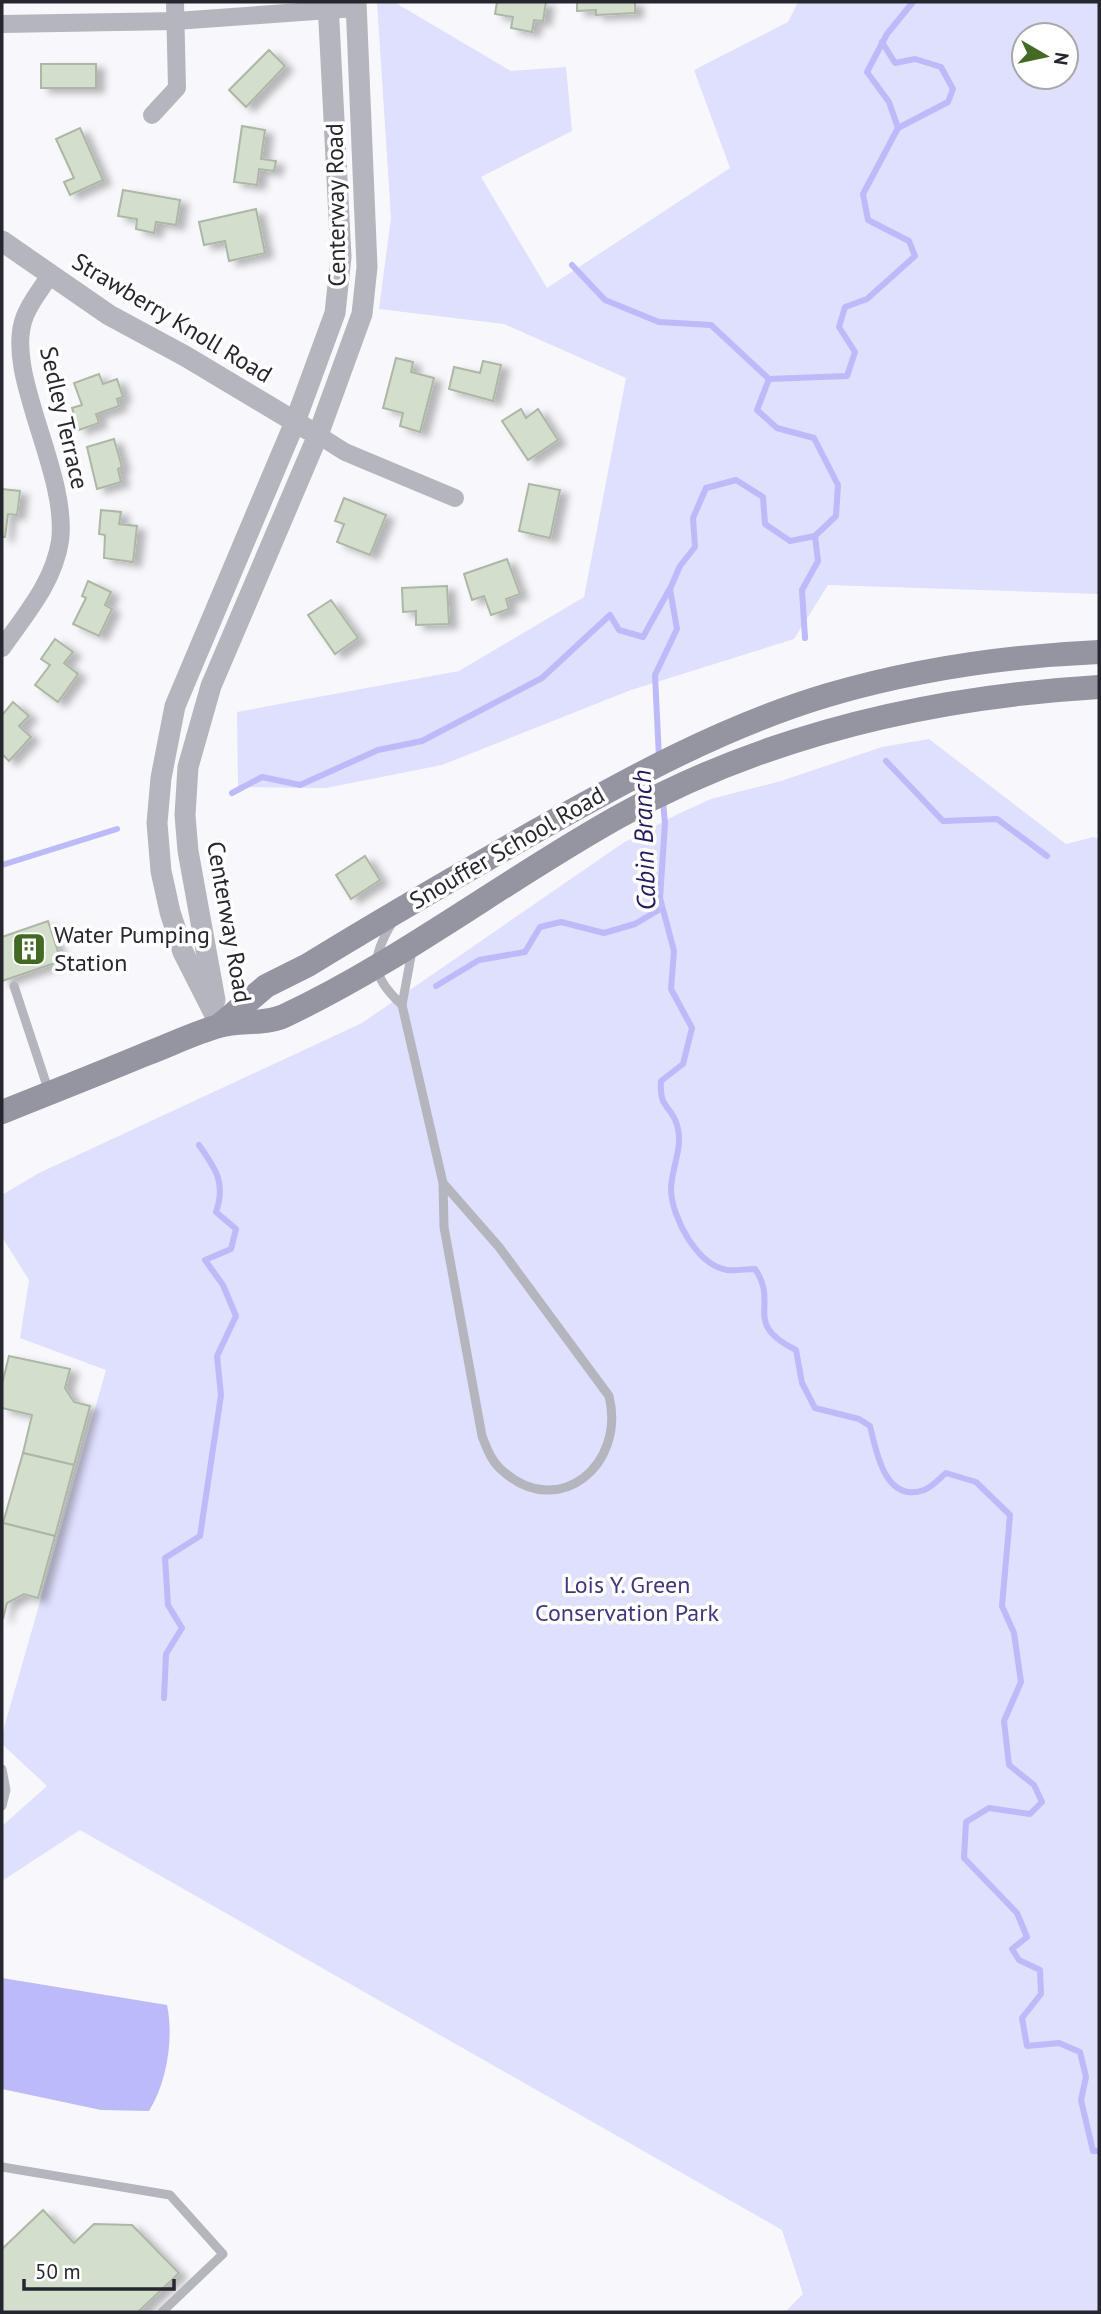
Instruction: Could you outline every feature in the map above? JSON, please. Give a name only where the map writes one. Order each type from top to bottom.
[{"type":"main road","name":"Snouffer School Road","points":[[220,1025],[266,986],[308,965],[400,909],[618,785],[704,742],[784,710],[883,681],[996,659],[1099,652]]},
{"type":"main road","name":"Snouffer School Road","points":[[2,1112],[220,1025],[279,1018],[375,968],[617,818],[701,775],[758,752],[862,720],[977,698],[1099,687]]},
{"type":"street","points":[[152,115],[177,88],[175,2]]},
{"type":"street","points":[[2,24],[176,21],[356,5]]},
{"type":"street","name":"Centerway Road","points":[[220,1025],[188,852],[185,815],[188,767],[211,686],[318,435],[362,314],[367,267],[356,5]]},
{"type":"street","name":"Centerway Road","points":[[220,1025],[183,952],[170,912],[161,871],[156,823],[160,778],[175,706],[295,422],[335,313],[341,257],[328,6]]},
{"type":"street","name":"Strawberry Knoll Road","points":[[2,241],[109,315],[185,356],[318,435]]},
{"type":"street","name":"Sedley Terrace","points":[[2,648],[43,592],[60,542],[60,507],[18,354],[24,317],[50,275]]},
{"type":"street","points":[[318,435],[345,452],[455,498]]},
{"type":"lane","points":[[400,909],[382,939],[375,968],[384,987],[402,1005]]},
{"type":"lane","points":[[414,943],[406,973],[402,1005],[443,1183],[447,1240],[482,1436],[492,1458],[503,1472],[518,1482],[534,1488],[554,1488],[581,1480],[601,1461],[610,1444],[613,1413],[609,1396],[499,1247],[443,1183]]},
{"type":"lane","points":[[14,986],[49,1093]]},
{"type":"lane","points":[[2,1769],[6,1790],[2,1806]]},
{"type":"lane","points":[[2,2167],[170,2195],[223,2255],[162,2312]]},
{"type":"green space","points":[[377,2],[394,2],[511,71],[566,67],[572,131],[481,177],[547,288],[730,168],[694,70],[788,22],[798,2],[1099,2],[1099,594],[828,585],[794,639],[631,690],[442,765],[326,788],[238,787],[237,712],[459,671],[584,597],[626,378],[504,324],[379,309],[391,218]]},
{"type":"green space","name":"Lois Y. Green Conservation Park","points":[[929,739],[1066,844],[1094,837],[1099,841],[1099,2312],[785,2312],[803,2294],[782,2230],[80,1830],[2,1881],[2,1826],[47,1786],[2,1744],[2,1735],[106,1370],[20,1338],[29,1280],[2,1237],[2,1195],[39,1173],[362,1023],[623,843],[678,814],[711,799],[781,781],[882,747]]},
{"type":"water","points":[[2,1978],[167,2005],[170,2031],[167,2060],[160,2087],[149,2111],[101,2110],[2,2089]]},
{"type":"building","points":[[497,2],[546,2],[543,21],[534,20],[532,32],[511,28],[513,17],[495,14]]},
{"type":"building","points":[[577,2],[635,2],[635,13],[596,15],[596,10],[577,11]]},
{"type":"building","points":[[269,50],[285,66],[246,107],[229,90]]},
{"type":"building","points":[[41,64],[96,64],[96,88],[41,88]]},
{"type":"building","points":[[242,126],[265,130],[261,159],[276,161],[274,171],[259,169],[257,185],[234,182]]},
{"type":"building","points":[[80,128],[103,180],[70,195],[64,182],[74,178],[56,139]]},
{"type":"building","points":[[123,190],[180,200],[176,225],[156,222],[154,233],[136,229],[137,219],[118,216]]},
{"type":"building","points":[[256,209],[265,253],[229,261],[225,241],[204,245],[199,222]]},
{"type":"building","points":[[396,358],[413,362],[411,372],[434,378],[420,432],[400,426],[403,413],[383,408]]},
{"type":"building","points":[[483,361],[501,365],[493,401],[449,389],[454,367],[480,373]]},
{"type":"building","points":[[99,374],[103,384],[117,379],[123,397],[117,399],[119,406],[96,414],[99,423],[79,430],[72,408],[82,405],[74,383]]},
{"type":"building","points":[[521,409],[526,418],[538,409],[558,440],[528,460],[502,421]]},
{"type":"building","points":[[114,439],[122,467],[118,469],[121,482],[97,489],[87,447]]},
{"type":"building","points":[[529,484],[560,490],[550,538],[519,531]]},
{"type":"building","points":[[2,489],[20,491],[17,515],[8,514],[5,537],[2,537]]},
{"type":"building","points":[[344,498],[386,515],[370,555],[337,542],[344,524],[335,521]]},
{"type":"building","points":[[101,510],[121,512],[119,524],[137,526],[133,562],[104,558],[105,535],[99,534]]},
{"type":"building","points":[[507,559],[520,594],[506,599],[509,609],[491,615],[484,596],[472,600],[464,574]]},
{"type":"building","points":[[88,581],[111,592],[105,605],[112,609],[99,636],[73,624],[86,598],[82,596]]},
{"type":"building","points":[[447,586],[449,624],[416,625],[416,611],[403,612],[402,588]]},
{"type":"building","points":[[331,600],[358,638],[335,654],[308,615]]},
{"type":"building","points":[[55,639],[73,652],[64,663],[78,674],[58,702],[35,685],[50,665],[41,659]]},
{"type":"building","points":[[13,702],[29,716],[19,726],[31,737],[9,761],[2,754],[2,715]]},
{"type":"building","points":[[365,856],[380,880],[351,899],[336,875]]},
{"type":"building","name":"Water Pumping Station","points":[[48,921],[61,961],[2,981],[2,937]]},
{"type":"building","points":[[9,1356],[70,1369],[65,1388],[74,1402],[90,1406],[74,1465],[23,1453],[32,1415],[2,1408],[2,1384]]},
{"type":"building","points":[[23,1453],[74,1465],[55,1536],[3,1523]]},
{"type":"building","points":[[3,1523],[55,1536],[38,1598],[24,1594],[7,1603],[3,1619]]},
{"type":"building","points":[[43,2210],[74,2243],[94,2224],[132,2225],[179,2273],[138,2312],[2,2312],[2,2249]]},
{"type":"waterway","name":"Cabin Branch","points":[[659,758],[655,675],[677,629],[670,589],[680,566],[695,547],[693,518],[706,488],[736,480],[763,497],[765,524],[790,541],[815,536],[836,516],[838,485],[814,438],[777,428],[757,410],[769,379],[847,376],[855,352],[839,327],[845,307],[867,299],[915,256],[909,241],[868,220],[863,194],[898,128],[889,102],[867,72],[887,34],[913,2]]},
{"type":"waterway","name":"Cabin Branch","points":[[882,42],[895,63],[915,59],[941,67],[953,89],[948,102],[898,128]]},
{"type":"waterway","points":[[572,265],[605,300],[659,322],[711,325],[769,379]]},
{"type":"waterway","points":[[805,638],[802,590],[818,561],[815,536]]},
{"type":"waterway","points":[[232,793],[262,777],[300,785],[378,750],[422,741],[542,678],[610,615],[619,630],[643,637],[669,590]]},
{"type":"waterway","points":[[886,761],[943,821],[997,819],[1047,856]]},
{"type":"waterway","name":"Cabin Branch","points":[[663,801],[665,824],[660,898],[674,951],[671,989],[692,1028],[683,1064],[661,1081],[662,1097],[675,1118],[679,1133],[671,1190],[676,1214],[696,1250],[716,1266],[727,1270],[755,1269],[762,1282],[765,1322],[779,1340],[796,1350],[802,1383],[815,1408],[859,1419],[870,1426],[879,1461],[891,1482],[900,1489],[911,1492],[924,1490],[946,1473],[976,1482],[1010,1515],[1002,1606],[1014,1633],[1021,1682],[1004,1721],[1009,1765],[1034,1785],[1042,1802],[1030,1814],[989,1808],[966,1822],[964,1858],[1017,1913],[1027,1937],[1012,1949],[1019,1960],[1040,1970],[1041,1994],[1022,2018],[1027,2046],[1059,2043],[1080,2052],[1086,2077],[1081,2100],[1093,2151],[1099,2151]]},
{"type":"waterway","points":[[2,865],[117,829]]},
{"type":"waterway","points":[[436,986],[479,960],[525,952],[540,927],[561,922],[604,933],[635,924],[662,908]]},
{"type":"waterway","points":[[164,1698],[166,1654],[182,1628],[168,1605],[165,1558],[200,1536],[221,1395],[217,1356],[236,1316],[223,1285],[205,1260],[231,1249],[236,1229],[216,1212],[220,1193],[218,1177],[199,1145]]},
{"type":"place","name":"Water Pumping Station","points":[[29,949]]}]
